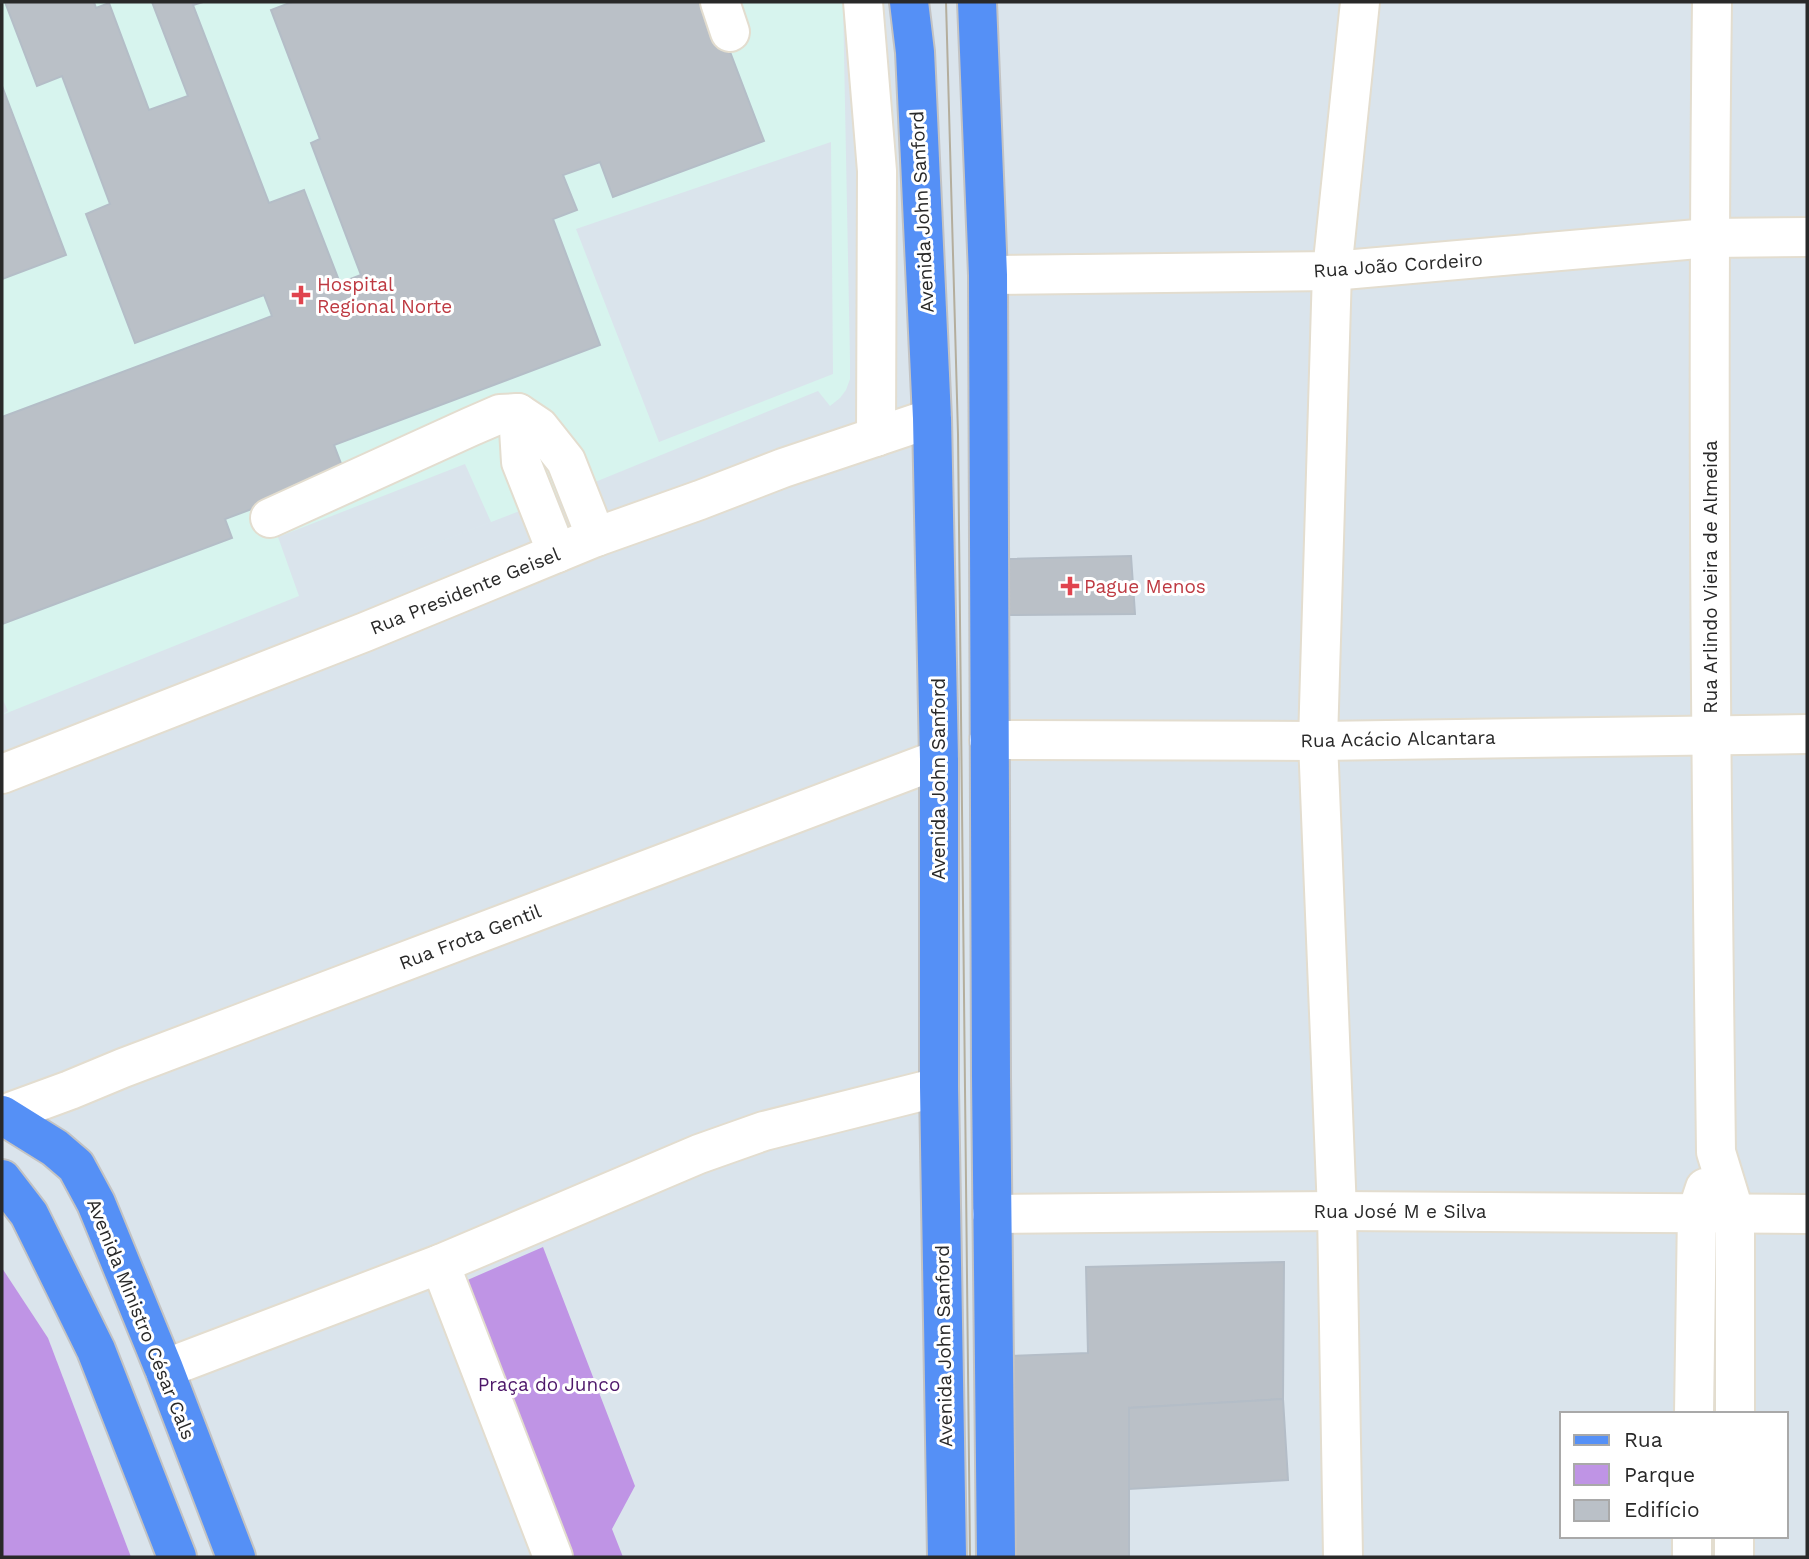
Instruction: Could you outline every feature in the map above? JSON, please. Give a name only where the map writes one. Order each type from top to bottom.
[{"type":"main road","name":"Avenida John Sanford","points":[[909,2],[915,52],[932,418],[939,760],[939,1087],[947,1557]]},
{"type":"main road","points":[[977,2],[988,275],[996,1557]]},
{"type":"main road","name":"Avenida Ministro César Cals","points":[[2,1115],[55,1148],[76,1166],[96,1203],[164,1369],[236,1557]]},
{"type":"main road","points":[[2,1180],[30,1214],[96,1350],[177,1557]]},
{"type":"street","points":[[863,2],[877,171],[876,437]]},
{"type":"street","points":[[1343,1557],[1337,1211],[1318,741],[1332,271],[1360,2]]},
{"type":"street","name":"Rua Arlindo Vieira de Almeida","points":[[1712,2],[1709,238],[1716,1152],[1735,1214],[1735,1412]]},
{"type":"street","name":"Rua João Cordeiro","points":[[988,275],[1332,271],[1709,238],[1807,237]]},
{"type":"street","points":[[270,517],[480,423],[500,415],[518,413],[540,427],[566,461],[596,537]]},
{"type":"street","points":[[518,413],[520,462],[557,553]]},
{"type":"street","name":"Rua Presidente Geisel","points":[[2,774],[365,632],[596,537],[783,468],[932,418]]},
{"type":"street","name":"Rua Acácio Alcantara","points":[[989,740],[1318,741],[1807,734]]},
{"type":"street","name":"Rua Frota Gentil","points":[[2,1115],[939,760]]},
{"type":"street","points":[[164,1369],[440,1264],[699,1154],[764,1131],[939,1087]]},
{"type":"street","name":"Rua Arlindo Vieira de Almeida","points":[[1694,1412],[1698,1212],[1716,1152]]},
{"type":"street","name":"Rua José M e Silva","points":[[992,1214],[1337,1211],[1807,1214]]},
{"type":"street","points":[[440,1264],[553,1557]]},
{"type":"street","points":[[1692,1538],[1692,1557]]},
{"type":"street","points":[[1734,1538],[1734,1557]]},
{"type":"shaded area","name":"Hospital Regional Norte","points":[[2,2],[843,2],[850,379],[840,398],[830,406],[818,391],[600,480],[299,596],[2,715],[8,711],[2,698]],"holes":[[[831,142],[833,374],[659,442],[576,229]],[[465,464],[491,522],[299,596],[278,537]]]},
{"type":"green space","name":"Praça do Junco","points":[[543,1247],[635,1486],[612,1529],[623,1557],[569,1557],[463,1282]]},
{"type":"green space","points":[[2,1268],[48,1338],[131,1557],[2,1557]]},
{"type":"building","name":"Hospital Regional Norte","points":[[5,2],[94,2],[96,8],[109,3],[149,110],[188,96],[152,2],[203,2],[193,5],[269,203],[304,190],[340,283],[361,275],[311,143],[320,139],[271,10],[292,2],[711,2],[764,141],[613,197],[600,162],[563,175],[577,210],[553,219],[600,345],[334,445],[345,474],[225,519],[232,538],[2,624],[2,417],[272,316],[264,295],[135,343],[86,214],[110,204],[62,76],[37,86]]},
{"type":"building","points":[[2,86],[66,255],[2,279]]},
{"type":"building","name":"Pague Menos","points":[[1131,556],[1135,614],[1006,615],[1007,559]]},
{"type":"building","points":[[1284,1262],[1283,1399],[1129,1408],[1129,1557],[1007,1557],[1006,1356],[1088,1353],[1086,1267]]},
{"type":"building","points":[[1283,1399],[1288,1480],[1129,1489],[1129,1408]]},
{"type":"tram line","points":[[946,2],[958,434],[970,1557]]},
{"type":"place","name":"Hospital Regional Norte","points":[[301,295]]},
{"type":"place","name":"Pague Menos","points":[[1070,586]]}]
